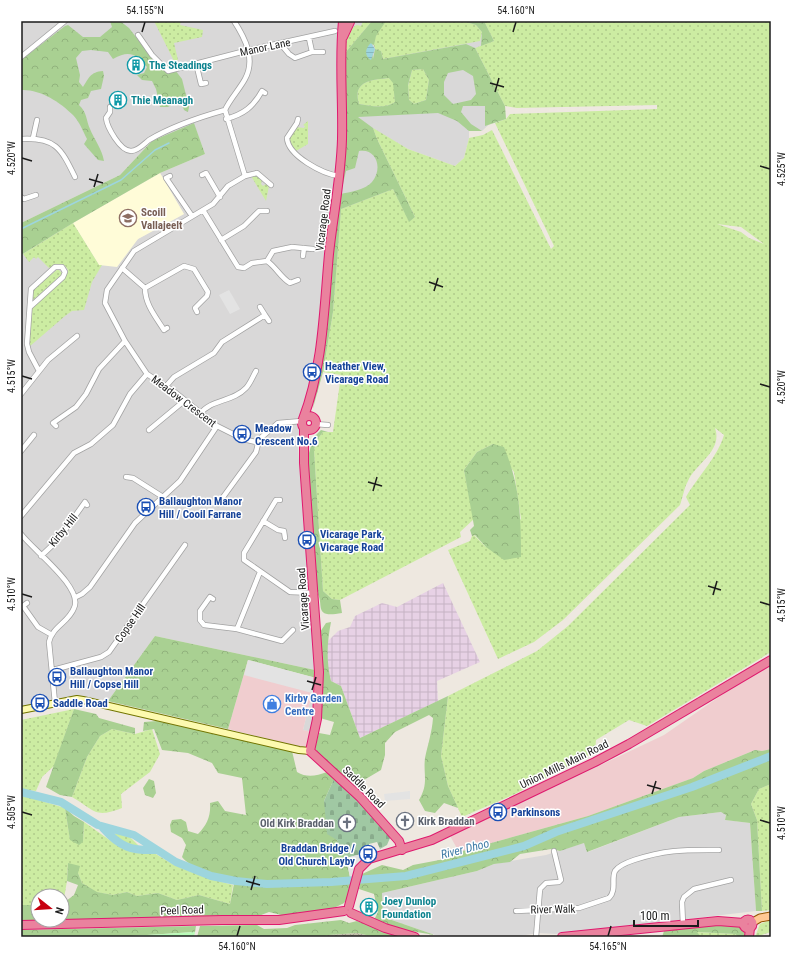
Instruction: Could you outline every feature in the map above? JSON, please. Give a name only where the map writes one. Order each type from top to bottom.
[{"type":"highway","name":"Vicarage Road","points":[[310,751],[317,719],[318,690],[314,593],[304,463],[305,446],[301,423],[309,403],[322,332],[342,140],[340,52],[347,21]]},
{"type":"highway","name":"Vicarage Road","points":[[305,446],[314,424],[309,403]]},
{"type":"highway","points":[[310,416],[314,424],[308,430],[301,423],[310,416]]},
{"type":"highway","name":"Union Mills Main Road","points":[[348,909],[359,869],[369,859],[423,844],[458,829],[595,762],[629,744],[771,660]]},
{"type":"highway","name":"Saddle Road","points":[[310,751],[360,797],[399,841],[402,850]]},
{"type":"highway","points":[[348,909],[385,928],[415,937]]},
{"type":"highway","name":"Peel Road","points":[[21,925],[279,920],[348,909]]},
{"type":"highway","points":[[562,937],[718,921],[749,925],[750,937]]},
{"type":"main road","points":[[21,710],[77,699],[310,751]]},
{"type":"main road","points":[[749,925],[760,918],[771,916]]},
{"type":"street","points":[[21,57],[65,21]]},
{"type":"street","points":[[234,21],[249,50],[248,72],[225,110],[226,119],[244,176],[255,172],[271,185]]},
{"type":"street","name":"Manor Lane","points":[[138,36],[152,55],[168,71],[249,50],[309,38],[335,31]]},
{"type":"street","points":[[309,38],[312,52]]},
{"type":"street","points":[[284,48],[295,58],[312,52],[323,52]]},
{"type":"street","points":[[196,64],[201,84],[206,83]]},
{"type":"street","points":[[226,119],[247,111],[255,103],[262,91],[265,92]]},
{"type":"street","points":[[110,107],[110,112],[106,118],[107,124],[118,143],[126,150],[130,151],[136,150],[150,139],[193,120],[225,110]]},
{"type":"street","points":[[33,138],[37,120]]},
{"type":"street","points":[[299,122],[287,138],[290,147],[308,163],[327,173],[339,176]]},
{"type":"street","points":[[21,140],[33,138],[57,147],[63,152],[75,177]]},
{"type":"street","points":[[206,173],[220,197]]},
{"type":"street","points":[[170,176],[166,178],[192,216]]},
{"type":"street","name":"Meadow Crescent","points":[[244,176],[228,186],[220,197],[203,210],[139,247],[122,268],[108,290],[105,303],[125,341],[147,374],[166,386],[217,426],[243,439],[252,442],[259,440]]},
{"type":"street","points":[[262,184],[266,180]]},
{"type":"street","points":[[21,197],[24,198],[36,195]]},
{"type":"street","points":[[203,210],[240,269],[252,263],[267,261],[274,251],[292,247],[313,249]]},
{"type":"street","points":[[221,240],[244,226],[259,211],[267,211]]},
{"type":"street","points":[[303,256],[304,248]]},
{"type":"street","points":[[267,261],[290,283],[290,289]]},
{"type":"street","points":[[30,307],[63,277],[65,272],[62,267],[55,266],[32,287],[30,307],[27,344],[29,352],[39,371]]},
{"type":"street","points":[[145,288],[184,266],[191,267],[194,269],[208,292],[207,296],[195,308]]},
{"type":"street","points":[[122,268],[145,288],[145,296],[149,306],[164,330],[167,328]]},
{"type":"street","points":[[290,283],[298,280]]},
{"type":"street","points":[[260,307],[269,321]]},
{"type":"street","points":[[166,386],[174,377],[214,353],[222,342],[265,315]]},
{"type":"street","points":[[21,394],[51,357],[77,336]]},
{"type":"street","points":[[53,423],[76,407],[86,394],[99,369],[125,341]]},
{"type":"street","points":[[200,414],[205,407],[229,399],[246,388],[256,371]]},
{"type":"street","points":[[21,516],[74,453],[92,444],[113,425],[130,394],[147,374]]},
{"type":"street","points":[[157,432],[151,429],[184,401]]},
{"type":"street","points":[[218,504],[256,452],[259,440],[278,423],[301,423]]},
{"type":"street","points":[[314,424],[328,425]]},
{"type":"street","points":[[76,596],[87,591],[135,523],[180,481],[217,426]]},
{"type":"street","points":[[21,451],[34,435]]},
{"type":"street","points":[[126,476],[133,478],[163,497]]},
{"type":"street","points":[[277,499],[243,557],[244,560],[290,592],[314,593]]},
{"type":"street","name":"Kirby Hill","points":[[41,556],[58,540],[85,502]]},
{"type":"street","points":[[263,521],[278,530],[284,528],[285,538]]},
{"type":"street","points":[[21,534],[68,583],[76,596],[74,608],[52,635],[48,647],[53,670],[55,703]]},
{"type":"street","name":"Copse Hill","points":[[53,670],[101,656],[109,652],[185,545]]},
{"type":"street","points":[[237,630],[260,572]]},
{"type":"street","points":[[210,597],[200,611],[200,620],[204,625],[237,630],[282,640],[293,630]]},
{"type":"street","points":[[27,603],[23,606],[38,627],[52,635]]},
{"type":"street","name":"River Walk","points":[[516,911],[524,909],[538,911],[551,908],[579,908],[610,898],[613,890],[614,872],[619,867],[655,853],[683,849],[719,850]]},
{"type":"street","points":[[536,937],[541,887],[546,883],[559,882],[561,880],[554,851]]},
{"type":"street","points":[[682,924],[682,902],[690,892],[694,889],[731,880]]},
{"type":"shaded area","points":[[21,21],[484,21],[494,41],[476,48],[500,114],[482,131],[469,131],[469,138],[464,158],[455,166],[408,149],[373,129],[393,189],[320,321],[298,447],[315,670],[155,636],[108,701],[77,696],[21,707],[21,255],[73,223],[99,265],[138,239],[184,214],[160,173],[205,154],[194,124],[152,141],[120,175],[21,223]]},
{"type":"shaded area","name":"Scoill Vallajeelt","points":[[160,173],[184,214],[138,239],[117,267],[99,265],[73,223]]},
{"type":"shaded area","points":[[229,290],[240,309],[230,314],[219,295]]},
{"type":"shaded area","points":[[443,583],[480,662],[437,681],[438,701],[360,738],[341,686],[331,681],[327,665],[327,642],[338,631],[350,627],[355,616],[382,603],[397,607]]},
{"type":"shaded area","name":"Kirby Garden Centre","points":[[248,660],[316,694],[312,693],[303,730],[312,732],[308,746],[304,748],[228,729]]},
{"type":"shaded area","points":[[248,660],[316,678],[316,694],[244,675]]},
{"type":"shaded area","points":[[771,661],[771,749],[762,751],[755,750],[704,771],[693,778],[588,816],[459,852],[449,834],[546,791],[664,735]]},
{"type":"shaded area","points":[[312,693],[316,694],[312,732],[303,730]]},
{"type":"shaded area","points":[[410,791],[410,799],[385,801],[384,794]]},
{"type":"shaded area","points":[[721,812],[726,814],[725,820],[750,823],[756,911],[603,929],[556,934],[538,933],[514,937],[447,937],[435,935],[383,917],[382,893],[477,871],[494,864],[546,855],[584,843],[588,852],[679,817]]},
{"type":"shaded area","points":[[365,853],[366,857],[352,887],[346,858]]},
{"type":"shaded area","points":[[357,933],[375,937],[321,937],[329,935]]},
{"type":"green space","points":[[110,21],[120,21],[129,28],[156,63],[172,66],[182,79],[189,107],[188,112],[184,110],[181,103],[176,102],[168,107],[160,107],[156,89],[152,81],[142,80],[137,75],[144,73],[147,67],[132,54],[123,54],[113,59],[108,52],[91,50],[82,51],[76,58],[80,75],[79,82],[83,87],[93,74],[103,71],[104,76],[101,89],[91,91],[88,98],[81,100],[79,105],[85,113],[90,129],[100,148],[104,161],[98,160],[84,144],[87,139],[81,126],[68,110],[56,101],[42,94],[28,90],[21,90],[21,60],[65,26],[68,25],[83,37],[100,37],[112,27]]},
{"type":"green space","points":[[154,21],[181,21],[180,25],[203,30],[202,37],[174,43],[178,60],[174,61]]},
{"type":"green space","points":[[363,21],[372,21],[346,52],[349,33],[353,27],[357,25],[361,26]]},
{"type":"green space","points":[[372,21],[386,21],[376,36],[374,45],[371,44],[373,59],[375,49],[381,51],[383,59],[466,44],[475,48],[505,106],[506,119],[485,126],[485,106],[463,106],[461,112],[471,124],[482,131],[469,131],[457,121],[438,113],[358,117],[373,128],[415,217],[409,222],[393,189],[341,209],[333,312],[323,372],[313,408],[340,194],[357,190],[369,185],[375,177],[377,171],[374,156],[365,151],[359,151],[355,168],[346,171],[343,184],[340,185],[344,123],[346,118],[346,52]],"holes":[[[423,69],[429,80],[426,100],[414,104],[409,100],[408,85],[412,70]],[[463,70],[473,76],[476,94],[471,100],[453,104],[444,95],[444,82],[448,73]],[[389,78],[393,83],[395,102],[387,106],[359,104],[358,91],[361,86],[370,81]]]},
{"type":"green space","points":[[386,21],[463,21],[476,25],[482,32],[480,41],[383,59],[381,51],[375,49],[374,42],[381,27]]},
{"type":"green space","points":[[463,21],[484,21],[494,41],[481,46],[482,32],[476,25]]},
{"type":"green space","points":[[484,21],[771,21],[771,652],[647,726],[629,720],[596,740],[595,752],[515,794],[462,817],[448,786],[441,756],[448,696],[537,651],[568,626],[690,505],[686,497],[717,451],[724,435],[715,428],[716,436],[712,450],[692,474],[685,487],[680,505],[563,620],[534,642],[498,659],[448,550],[470,541],[474,535],[486,547],[521,519],[514,472],[493,444],[477,452],[464,470],[474,519],[460,532],[461,537],[340,600],[332,599],[323,591],[314,450],[317,440],[323,432],[333,432],[341,375],[323,372],[333,312],[341,209],[393,189],[409,221],[415,217],[373,128],[408,149],[455,166],[464,158],[469,138],[483,135],[492,130],[551,249],[554,246],[495,123],[506,119],[510,114],[657,109],[657,105],[517,108],[505,106],[475,48],[494,41]],"holes":[[[717,224],[741,227],[764,244],[749,238],[741,232]]]},
{"type":"green space","points":[[423,69],[429,80],[426,100],[414,104],[409,100],[408,86],[412,70]]},
{"type":"green space","points":[[389,78],[394,83],[395,102],[387,106],[359,104],[358,91],[361,86],[370,81]]},
{"type":"green space","points":[[308,121],[308,144],[296,151],[291,146],[289,138],[296,127],[304,128],[305,126],[303,125]]},
{"type":"green space","points":[[194,123],[205,154],[160,173],[21,255],[21,223],[120,175],[152,141]]},
{"type":"green space","points":[[256,175],[262,180],[261,184],[263,186],[266,184],[269,186],[266,201],[251,176]]},
{"type":"green space","points":[[73,223],[99,265],[102,265],[92,282],[84,310],[72,311],[29,347],[32,308],[64,279],[68,270],[61,264],[49,268],[38,257],[36,259],[34,257],[29,262],[23,254]]},
{"type":"green space","points":[[58,269],[62,273],[61,277],[33,300],[33,289]]},
{"type":"green space","points":[[321,430],[328,432],[323,432],[317,440],[314,450],[323,591],[332,599],[340,600],[342,613],[333,614],[323,612],[317,593],[308,477],[309,453],[313,438]]},
{"type":"green space","points":[[493,444],[504,447],[513,475],[520,514],[521,557],[504,560],[486,547],[475,535],[472,536],[470,530],[474,526],[464,470],[477,452]]},
{"type":"green space","points":[[331,622],[328,666],[331,681],[341,686],[360,738],[448,696],[441,756],[448,786],[458,808],[444,803],[435,813],[425,811],[419,800],[425,784],[425,758],[433,718],[429,715],[395,732],[385,743],[385,755],[381,770],[364,780],[357,789],[321,757],[315,748],[319,733],[330,735],[334,722],[320,718],[320,632],[326,623]]},
{"type":"green space","points":[[155,636],[315,670],[316,678],[248,660],[228,729],[108,701]]},
{"type":"green space","points":[[74,709],[54,766],[42,777],[36,791],[21,789],[21,720]]},
{"type":"green space","points":[[74,709],[96,714],[99,718],[135,728],[135,734],[112,729],[100,736],[87,757],[72,797],[60,795],[46,787]]},
{"type":"green space","points":[[157,721],[292,751],[297,772],[312,776],[327,772],[334,779],[324,801],[337,840],[346,858],[352,887],[344,903],[332,909],[285,916],[269,912],[256,917],[70,921],[70,898],[74,895],[78,885],[67,881],[68,863],[80,866],[78,873],[82,883],[97,892],[113,895],[127,892],[137,896],[158,893],[177,900],[199,895],[230,904],[235,879],[206,871],[186,861],[182,857],[186,845],[182,838],[171,832],[170,825],[172,820],[181,819],[186,822],[188,831],[198,834],[208,820],[210,803],[218,801],[225,811],[246,815],[242,778],[218,773],[212,763],[188,753],[162,750],[154,729],[143,731],[144,722]]},
{"type":"green space","points":[[112,729],[135,734],[152,729],[160,754],[150,772],[121,794],[122,808],[106,813],[100,813],[95,812],[72,797],[87,757],[100,736]]},
{"type":"green space","points":[[771,749],[771,784],[759,789],[751,804],[757,820],[762,911],[756,911],[750,823],[725,820],[726,815],[721,812],[679,817],[587,852],[584,843],[560,851],[551,849],[520,854],[510,862],[494,864],[477,871],[382,893],[383,917],[435,935],[410,931],[374,920],[378,912],[374,894],[359,889],[362,874],[382,865],[403,870],[413,865],[450,858],[459,852],[588,816],[693,778],[704,771],[755,750],[762,751]]},
{"type":"green space","points":[[149,779],[154,781],[156,793],[153,798],[145,795],[143,788]]},
{"type":"green space","points":[[334,779],[359,799],[388,834],[390,838],[387,845],[380,849],[377,842],[369,844],[369,852],[346,858],[337,840],[327,834],[324,801]]},
{"type":"green space","points":[[771,784],[771,910],[762,911],[757,820],[751,804],[759,789]]},
{"type":"green space","points":[[25,796],[65,808],[70,839],[83,842],[84,822],[118,846],[135,852],[154,853],[174,865],[207,878],[233,885],[230,904],[199,895],[177,900],[158,893],[137,896],[127,892],[113,895],[96,892],[82,883],[78,873],[68,863],[66,888],[30,888],[30,905],[21,905],[21,797]]},
{"type":"green space","points":[[65,808],[84,822],[83,842],[79,845],[70,840]]},
{"type":"green space","points":[[113,834],[124,834],[132,839],[141,848],[133,848],[121,843]]},
{"type":"green space","points":[[21,905],[30,905],[30,922],[21,922]]},
{"type":"green space","points":[[341,920],[349,923],[357,921],[406,937],[375,937],[357,933],[321,937],[197,937],[200,926],[257,925],[264,929],[287,928],[295,925]]},
{"type":"green space","points":[[771,920],[771,932],[755,937],[760,924]]},
{"type":"green space","points":[[702,924],[740,927],[743,929],[746,937],[739,937],[735,934],[697,932],[701,937],[662,937],[664,931],[668,929]]},
{"type":"green space","points":[[196,926],[195,932],[115,937],[21,937],[21,930]]},
{"type":"green space","points":[[195,932],[194,937],[115,937]]},
{"type":"green space","points":[[696,932],[735,934],[739,937],[701,937]]},
{"type":"water","points":[[371,43],[375,49],[371,60],[367,56],[366,52],[367,47]]},
{"type":"waterway","points":[[21,229],[121,180],[155,150],[169,143]]},
{"type":"waterway","name":"River Dhoo","points":[[21,792],[61,802],[98,825],[134,835],[176,862],[211,876],[236,881],[267,884],[331,882],[406,876],[524,846],[556,832],[692,787],[771,756]]},
{"type":"waterway","name":"River Dhoo","points":[[103,828],[121,844],[140,850],[156,850]]},
{"type":"place","name":"The Steadings","points":[[136,65]]},
{"type":"place","name":"Thie Meanagh","points":[[118,100]]},
{"type":"place","name":"Scoill Vallajeelt","points":[[128,218]]},
{"type":"place","name":"Heather View, Vicarage Road","points":[[312,372]]},
{"type":"place","name":"Meadow Crescent No.6","points":[[242,434]]},
{"type":"place","name":"Ballaughton Manor Hill / Cooil Farrane","points":[[146,507]]},
{"type":"place","name":"Vicarage Park, Vicarage Road","points":[[307,540]]},
{"type":"place","name":"Ballaughton Manor Hill / Copse Hill","points":[[57,677]]},
{"type":"place","name":"Saddle Road","points":[[40,703]]},
{"type":"place","name":"Kirby Garden Centre","points":[[272,704]]},
{"type":"place","name":"Parkinsons","points":[[498,812]]},
{"type":"place","name":"Kirk Braddan","points":[[405,821]]},
{"type":"place","name":"Old Kirk Braddan","points":[[347,823]]},
{"type":"place","name":"Braddan Bridge / Old Church Layby","points":[[368,854]]},
{"type":"place","name":"Joey Dunlop Foundation","points":[[369,907]]}]
